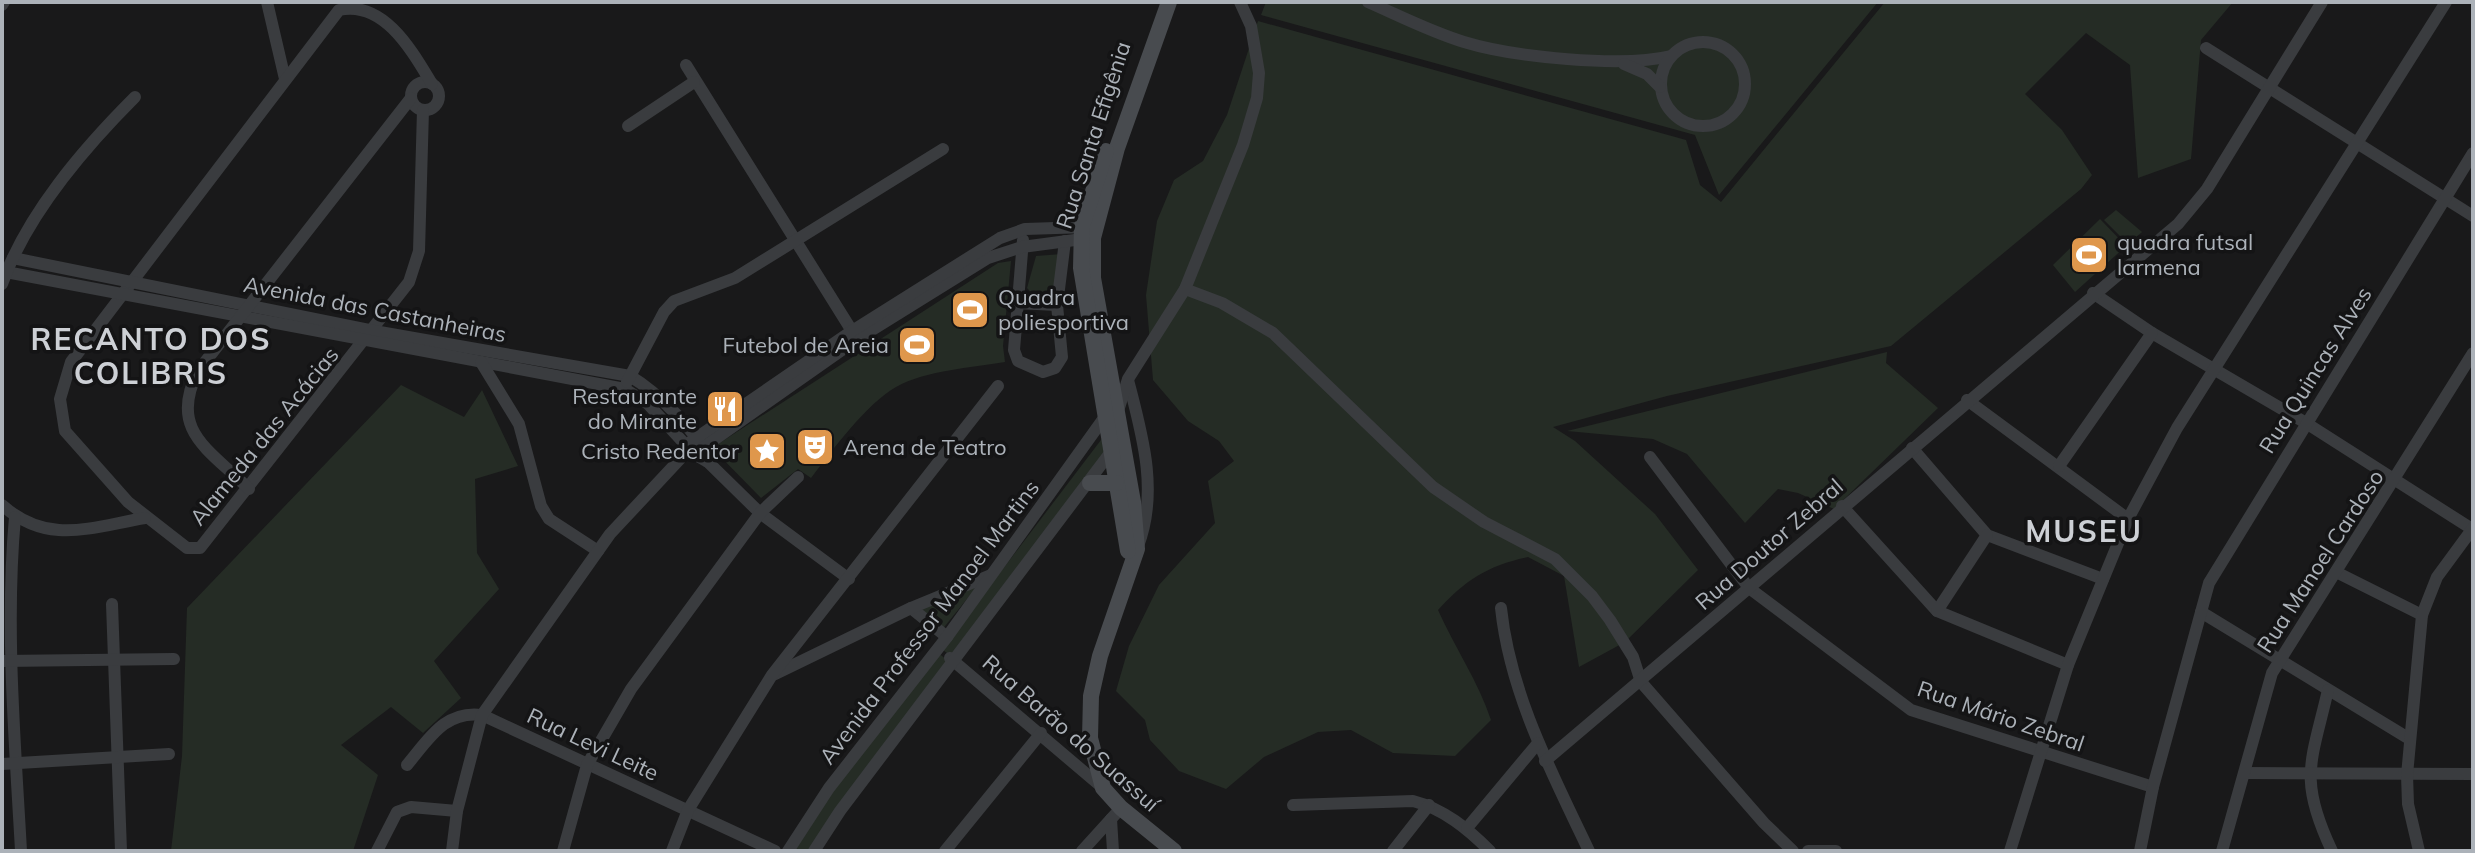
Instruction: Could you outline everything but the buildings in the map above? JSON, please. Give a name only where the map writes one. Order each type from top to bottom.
[{"type":"main road","name":"Rua Santa Efigênia","points":[[1103,788],[1090,738],[1091,696],[1100,656],[1137,549],[1081,273],[1083,234],[1162,2]]},
{"type":"main road","name":"Rua Santa Efigênia","points":[[1083,234],[1169,2]]},
{"type":"main road","name":"Rua Santa Efigênia","points":[[1116,446],[1116,483],[1130,569]]},
{"type":"main road","points":[[1090,483],[1116,483]]},
{"type":"main road","name":"Rua Barão do Suassuí","points":[[1103,788],[1116,814],[1174,851]]},
{"type":"street","points":[[267,2],[285,79]]},
{"type":"street","name":"Avenida Professor Manoel Martins","points":[[788,851],[829,788],[938,650],[1110,416],[1128,379],[1185,289],[1243,145],[1257,98],[1259,73],[1251,26],[1240,2]]},
{"type":"street","points":[[1368,2],[1467,42],[1621,63],[1647,74],[1660,87]]},
{"type":"street","name":"Rua Doutor Zebral","points":[[1545,761],[2192,210],[2322,2]]},
{"type":"street","points":[[2010,851],[2068,665],[2128,519],[2161,455],[2446,2]]},
{"type":"street","name":"Alameda das Acácias","points":[[420,109],[417,266],[371,335],[249,489],[200,548],[193,550],[145,518],[65,431],[62,416],[63,380],[71,362],[339,10],[352,5],[376,10],[409,46],[432,84]]},
{"type":"street","points":[[1700,42],[1717,44],[1731,52],[1742,66],[1746,82],[1743,99],[1728,118],[1705,127],[1688,125],[1674,116],[1664,103],[1660,87],[1662,70],[1671,56],[1684,46],[1700,42]]},
{"type":"street","points":[[409,46],[420,109]]},
{"type":"street","points":[[2206,48],[2473,216]]},
{"type":"street","points":[[1621,63],[1671,56]]},
{"type":"street","points":[[686,65],[852,331]]},
{"type":"street","points":[[628,126],[694,82]]},
{"type":"street","points":[[249,489],[191,430],[185,405],[198,371],[400,112],[420,109],[439,98],[432,84],[416,85]]},
{"type":"street","points":[[4,278],[53,193],[102,131],[135,97]]},
{"type":"street","points":[[625,389],[664,312],[674,301],[735,278],[943,149]]},
{"type":"street","name":"Rua Quincas Alves","points":[[2140,851],[2153,787],[2209,583],[2226,549],[2473,153]]},
{"type":"street","points":[[452,851],[457,811],[482,715],[598,551],[680,459],[852,331],[983,247],[1025,229],[1083,234]]},
{"type":"street","points":[[1025,229],[1015,303],[1014,350],[1018,361],[1043,372],[1055,368],[1062,357],[1057,305],[1083,234]]},
{"type":"street","points":[[695,446],[988,258],[1083,234]]},
{"type":"street","name":"Avenida das Castanheiras","points":[[13,258],[125,288],[248,310],[481,362],[625,389],[648,404],[695,446]]},
{"type":"street","name":"Avenida das Castanheiras","points":[[4,278],[125,288]]},
{"type":"street","points":[[1185,289],[1222,303],[1273,333],[1433,487],[1484,522],[1555,559],[1592,596],[1610,620],[1633,657],[1641,682],[1764,823],[1793,851]]},
{"type":"street","points":[[2093,293],[2152,333],[2306,423],[2395,482],[2473,528],[2437,577],[2422,615],[2408,738],[2407,775],[2408,804],[2419,851]]},
{"type":"street","points":[[1015,303],[1057,305]]},
{"type":"street","points":[[2059,466],[2152,333]]},
{"type":"street","name":"Avenida das Castanheiras","points":[[371,335],[630,376],[651,391],[695,446]]},
{"type":"street","name":"Rua Manoel Cardoso","points":[[2222,851],[2245,773],[2262,698],[2279,658],[2395,482],[2473,353]]},
{"type":"street","points":[[481,362],[519,424],[541,506],[549,519],[598,551]]},
{"type":"street","points":[[1128,379],[1148,475],[1148,510],[1137,549]]},
{"type":"street","points":[[672,851],[688,810],[772,675],[998,386]]},
{"type":"street","points":[[1967,400],[2128,519]]},
{"type":"street","points":[[695,446],[760,513],[849,579]]},
{"type":"street","name":"Avenida Professor Manoel Martins","points":[[814,851],[840,811],[1116,446]]},
{"type":"street","points":[[1912,448],[1987,535],[2103,579]]},
{"type":"street","name":"Rua Mário Zebral","points":[[1650,457],[1749,588],[1911,710],[2153,787]]},
{"type":"street","points":[[563,851],[587,765],[631,689],[760,513],[798,477]]},
{"type":"street","points":[[2,505],[15,517],[52,532],[145,518]]},
{"type":"street","points":[[1842,506],[1937,611],[2068,665]]},
{"type":"street","points":[[15,517],[7,661],[21,851]]},
{"type":"street","points":[[1937,611],[1987,535]]},
{"type":"street","points":[[2336,572],[2422,615]]},
{"type":"street","points":[[772,675],[911,608],[992,575]]},
{"type":"street","points":[[112,604],[120,757],[121,851]]},
{"type":"street","points":[[911,608],[947,637]]},
{"type":"street","points":[[1501,608],[1511,666],[1538,743],[1589,851]]},
{"type":"street","points":[[2201,612],[2408,738]]},
{"type":"street","name":"Rua Barão do Suassuí","points":[[938,650],[1041,733],[1103,788]]},
{"type":"street","points":[[7,661],[174,659]]},
{"type":"street","points":[[2328,690],[2308,775],[2310,795],[2332,851]]},
{"type":"street","points":[[407,765],[445,721],[466,713],[482,715]]},
{"type":"street","name":"Rua Levi Leite","points":[[482,715],[775,851]]},
{"type":"street","points":[[945,851],[1041,733]]},
{"type":"street","points":[[1467,828],[1538,743]]},
{"type":"street","points":[[2,764],[169,754]]},
{"type":"street","points":[[2245,773],[2473,774]]},
{"type":"street","points":[[1293,805],[1384,799],[1429,805],[1467,828],[1490,851]]},
{"type":"street","points":[[1393,851],[1429,805]]},
{"type":"street","points":[[377,851],[397,812],[411,807],[457,811]]},
{"type":"street","points":[[1082,851],[1116,814]]},
{"type":"street","points":[[1113,851],[1116,814]]},
{"type":"street","points":[[1808,851],[1836,851]]},
{"type":"shaded area","points":[[1266,2],[1878,2],[1719,195],[1695,135],[1261,15]]},
{"type":"shaded area","points":[[1885,2],[2233,2],[2201,40],[2191,159],[2138,178],[2130,65],[2086,33],[2025,94],[2062,130],[2092,175],[2081,189],[1891,346],[1667,396],[1553,427],[1575,441],[1655,514],[1698,570],[1625,642],[1579,667],[1564,576],[1528,557],[1514,560],[1478,575],[1438,610],[1491,720],[1455,756],[1393,753],[1351,730],[1318,732],[1264,757],[1226,789],[1179,771],[1150,740],[1145,720],[1116,691],[1129,646],[1159,585],[1215,523],[1208,481],[1234,461],[1219,441],[1188,421],[1153,380],[1146,295],[1157,221],[1174,180],[1203,161],[1227,115],[1258,21],[1686,140],[1700,185],[1721,202]]},
{"type":"shaded area","points":[[2116,210],[2142,232],[2128,244],[2104,220]]},
{"type":"shaded area","name":"quadra futsal larmena","points":[[2100,219],[2126,246],[2075,292],[2053,265]]},
{"type":"shaded area","points":[[1062,254],[1053,298],[1039,301],[1027,288],[1036,256]]},
{"type":"shaded area","points":[[1011,261],[1003,346],[1005,362],[935,373],[896,387],[861,416],[811,478],[798,469],[761,498],[712,448],[998,263]]},
{"type":"shaded area","points":[[1887,352],[1886,363],[1938,408],[1834,509],[1798,493],[1778,489],[1745,523],[1687,454],[1653,439],[1567,431]]},
{"type":"shaded area","points":[[401,385],[464,417],[482,390],[518,466],[475,479],[477,553],[499,589],[434,661],[461,698],[423,733],[391,707],[341,745],[378,775],[353,851],[171,851],[182,756],[187,608]]},
{"type":"shaded area","points":[[1104,436],[1107,451],[954,659],[942,649]]},
{"type":"shaded area","points":[[979,584],[941,631],[922,609]]},
{"type":"shaded area","points":[[936,651],[948,661],[816,851],[793,851],[817,809]]},
{"type":"place","name":"quadra futsal larmena","points":[[2089,255]]},
{"type":"place","name":"Quadra poliesportiva","points":[[970,310]]},
{"type":"place","name":"Futebol de Areia","points":[[917,345]]},
{"type":"place","name":"Restaurante do Mirante","points":[[725,409]]},
{"type":"place","name":"Arena de Teatro","points":[[815,447]]},
{"type":"place","name":"Cristo Redentor","points":[[767,451]]},
{"type":"district","name":"RECANTO DOS COLIBRIS","points":[[151,357]]},
{"type":"district","name":"MUSEU","points":[[2084,532]]}]
